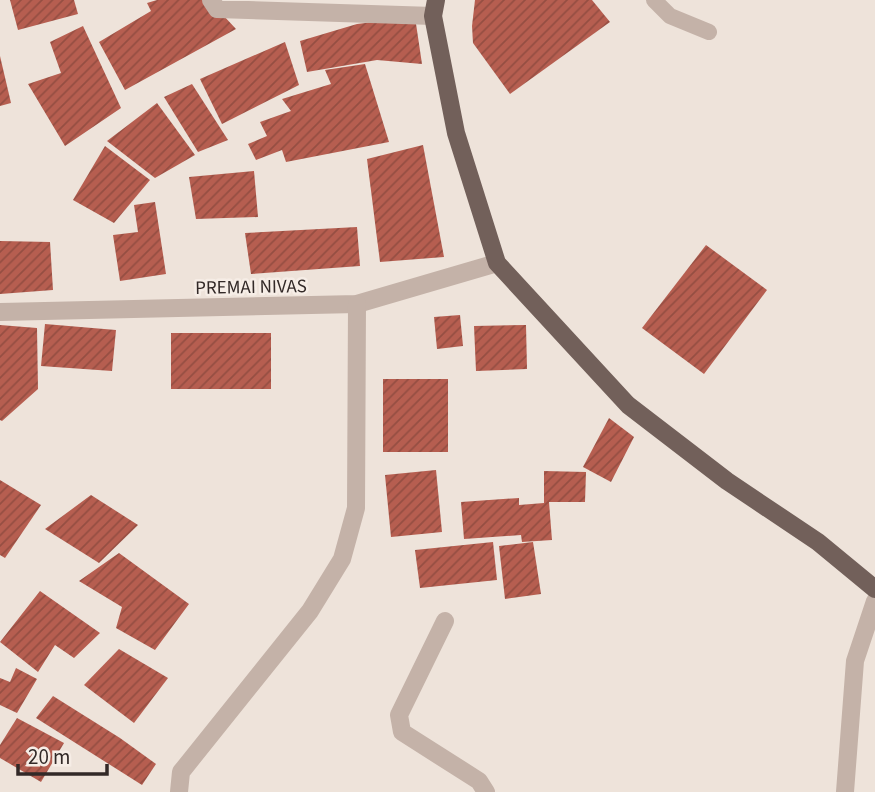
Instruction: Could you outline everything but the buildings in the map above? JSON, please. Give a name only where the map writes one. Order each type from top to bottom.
[{"type":"main road","points":[[434,8],[456,133],[497,263],[628,405],[727,481],[818,542],[875,590]]},
{"type":"street","points":[[211,0],[217,9],[434,8]]},
{"type":"street","name":"PREMAI NIVAS","points":[[0,312],[357,304],[497,263]]},
{"type":"street","points":[[179,792],[181,772],[310,611],[342,559],[356,508],[357,304]]},
{"type":"street","points":[[845,792],[855,661],[875,601]]},
{"type":"street","points":[[445,621],[399,715],[402,732],[480,781],[486,792]]},
{"type":"lane","points":[[654,0],[670,16],[709,32]]}]
